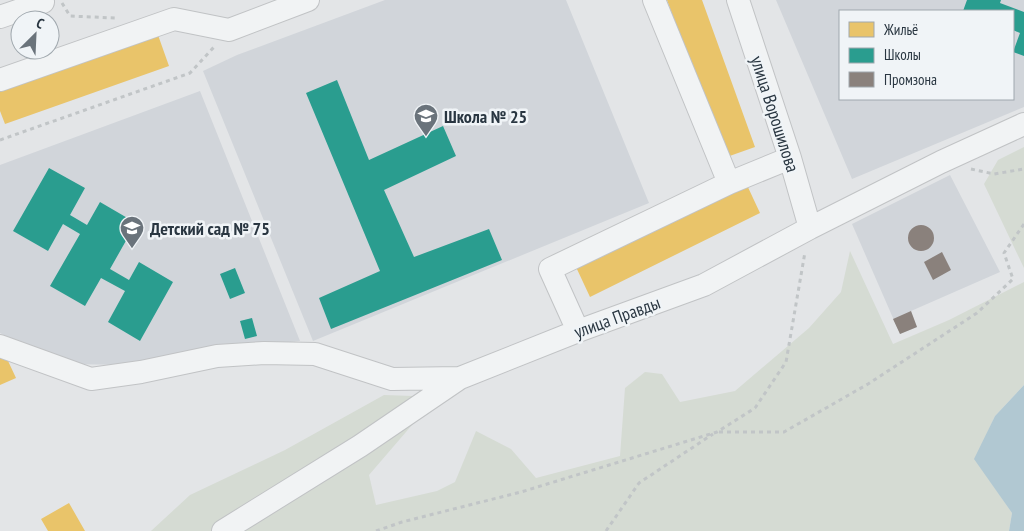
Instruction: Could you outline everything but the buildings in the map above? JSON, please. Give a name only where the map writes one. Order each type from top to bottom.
[{"type":"street","points":[[0,80],[170,10],[229,30],[254,9],[308,0]]},
{"type":"street","points":[[654,0],[729,183]]},
{"type":"street","name":"улица Ворошилова","points":[[738,0],[790,158],[810,228]]},
{"type":"street","points":[[0,17],[52,1]]},
{"type":"street","name":"улица Правды","points":[[223,531],[360,446],[460,378],[578,331],[704,285],[810,228],[884,199],[941,162],[1024,124]]},
{"type":"street","points":[[578,331],[550,269],[729,183],[790,158]]},
{"type":"street","points":[[0,346],[91,379],[140,372],[217,356],[264,353],[315,354],[392,379],[460,378]]},
{"type":"path","points":[[52,1],[70,16],[117,18]]},
{"type":"path","points":[[0,140],[190,73],[229,30]]},
{"type":"path","points":[[941,162],[994,174],[1024,169]]},
{"type":"path","points":[[376,531],[402,522],[522,492],[717,432],[784,432],[868,384],[977,313],[1013,279],[1004,253],[1024,224]]},
{"type":"path","points":[[606,531],[639,483],[755,408],[786,362],[810,228]]},
{"type":"shaded area","name":"Школа № 25","points":[[385,0],[566,0],[649,203],[313,341],[203,71],[237,55]]},
{"type":"shaded area","points":[[776,0],[1024,0],[1024,107],[852,179]]},
{"type":"shaded area","name":"Детский сад № 75","points":[[200,91],[300,341],[215,351],[135,365],[61,364],[0,333],[0,165]]},
{"type":"shaded area","points":[[1024,147],[1024,268],[984,184],[998,160]]},
{"type":"shaded area","points":[[950,175],[1000,272],[911,311],[917,327],[900,334],[852,224]]},
{"type":"shaded area","points":[[850,251],[893,344],[949,320],[1024,282],[1024,385],[995,416],[975,459],[1012,513],[1009,531],[151,531],[190,495],[285,450],[384,395],[413,396],[418,418],[369,475],[376,505],[437,491],[455,482],[476,431],[511,449],[536,478],[620,456],[625,388],[645,372],[662,374],[680,402],[735,391],[809,328],[841,292]]},
{"type":"water","points":[[1024,385],[1024,531],[1009,531],[1012,513],[974,459],[995,416]]},
{"type":"place","name":"Школа № 25","points":[[426,137]]},
{"type":"place","name":"Детский сад № 75","points":[[132,249]]}]
